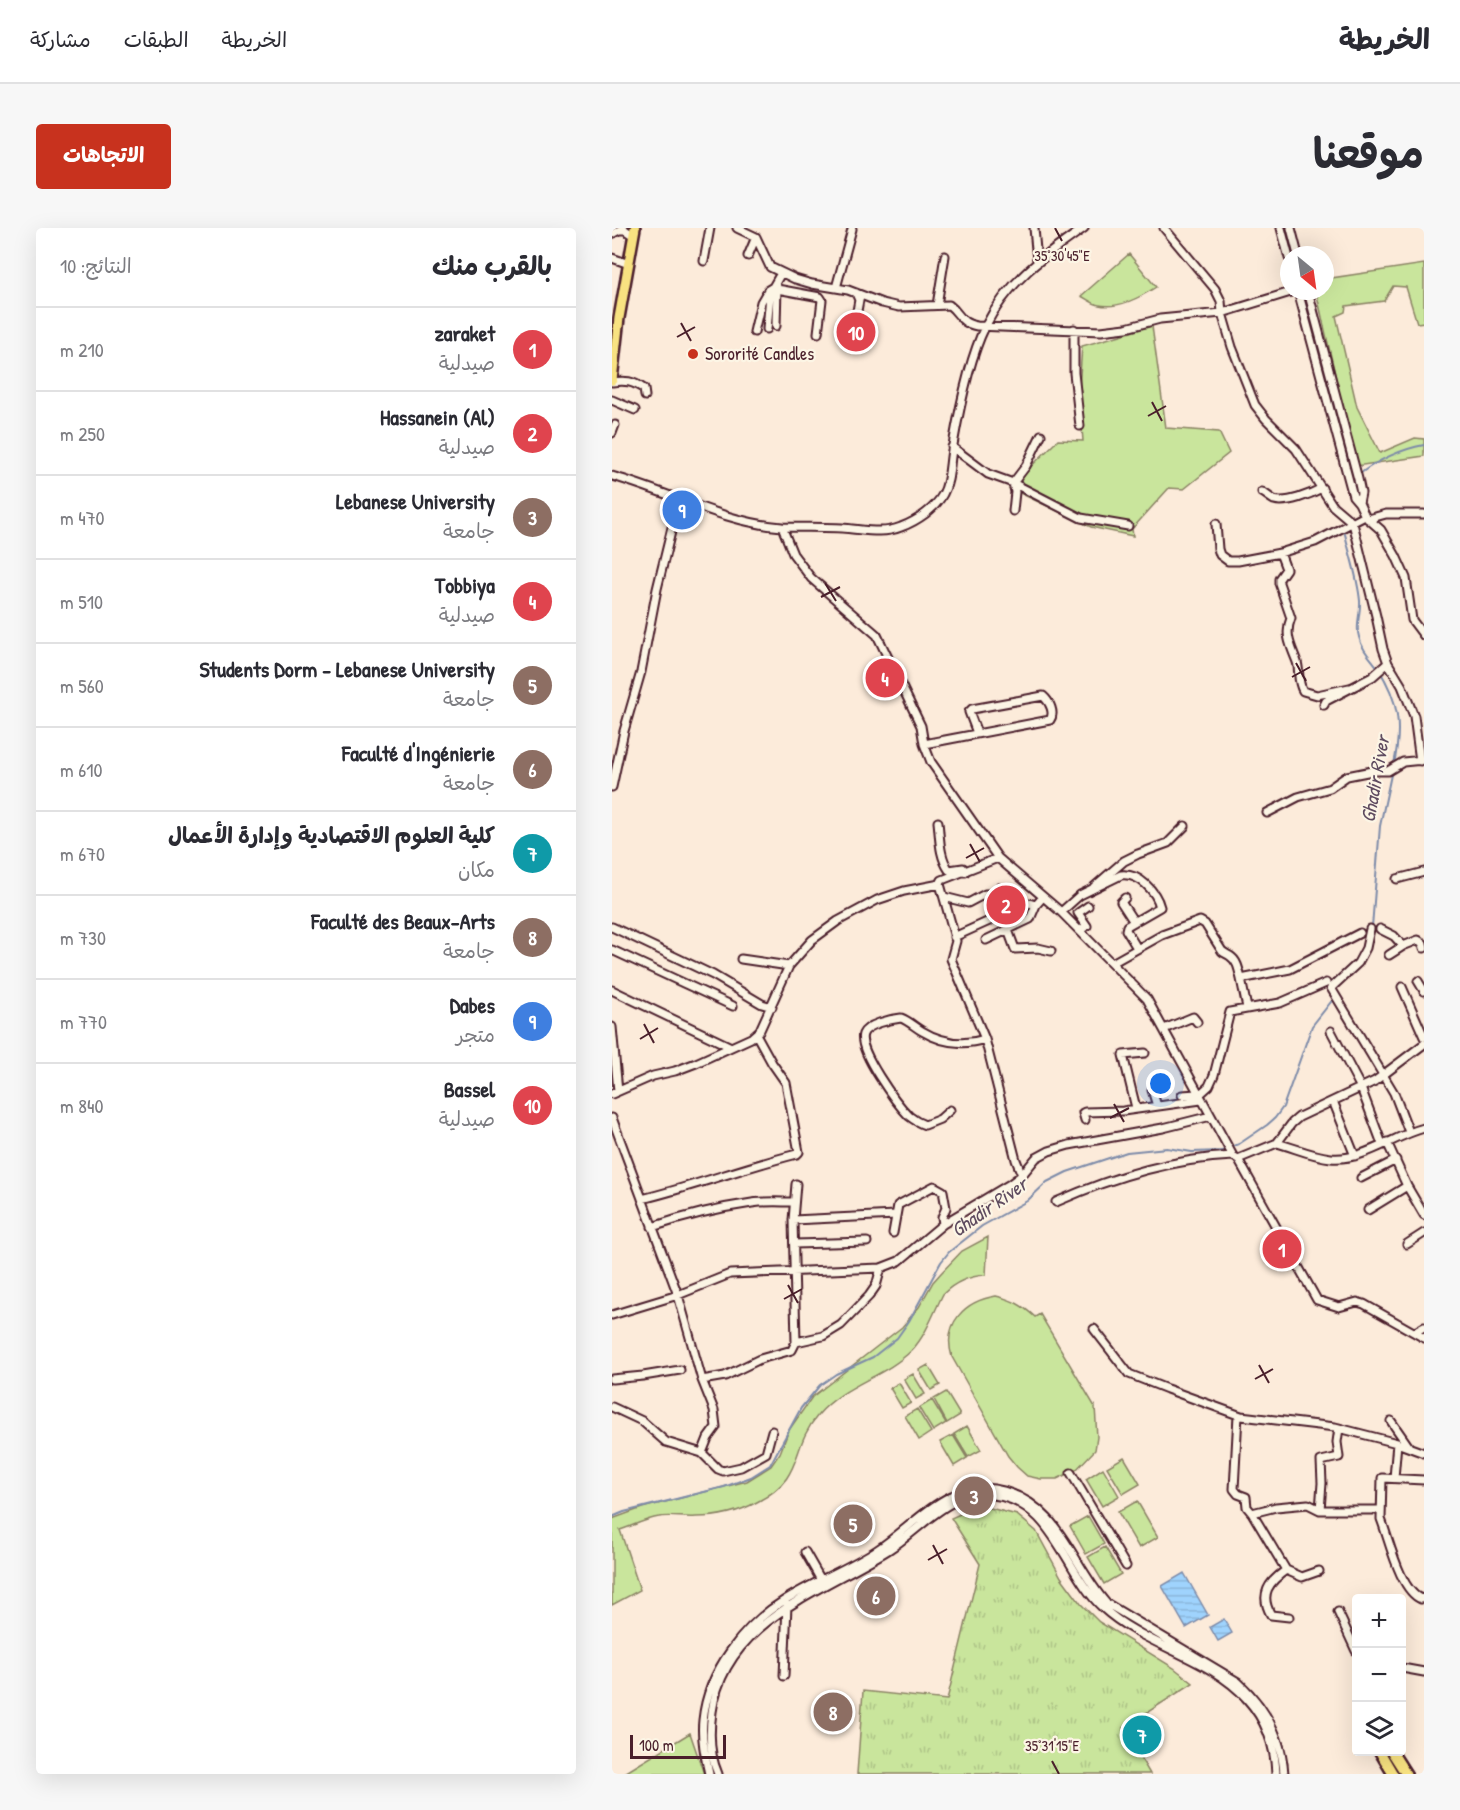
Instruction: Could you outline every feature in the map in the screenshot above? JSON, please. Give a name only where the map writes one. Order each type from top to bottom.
[{"type":"highway","points":[[612,378],[615,324],[634,232]]},
{"type":"highway","points":[[1382,1756],[1393,1774]]},
{"type":"highway","points":[[1395,1756],[1406,1774]]},
{"type":"street","points":[[704,261],[710,228]]},
{"type":"street","points":[[738,228],[754,233],[767,263],[776,271],[812,284],[856,293],[899,307],[949,305],[962,321],[968,324],[1101,331],[1126,328],[1160,319],[1222,314],[1280,296]]},
{"type":"street","points":[[1034,228],[1037,261]]},
{"type":"street","points":[[612,476],[654,488],[714,513],[756,525],[888,531],[900,528],[934,507],[947,486],[952,447],[973,362],[986,325],[1011,287],[1037,261],[1084,228]]},
{"type":"street","points":[[1164,228],[1215,289],[1221,302],[1222,314],[1232,347],[1256,405],[1266,419],[1296,448],[1333,506],[1353,523],[1383,668],[1402,687],[1414,716],[1422,761],[1403,762],[1391,770],[1347,776],[1330,788],[1298,798],[1267,813]]},
{"type":"street","points":[[1281,228],[1286,246]]},
{"type":"street","points":[[1291,228],[1296,246]]},
{"type":"street","points":[[612,234],[622,229],[634,232]]},
{"type":"street","points":[[836,288],[852,229]]},
{"type":"street","points":[[748,256],[754,233]]},
{"type":"street","points":[[937,305],[945,256]]},
{"type":"street","points":[[612,258],[629,264]]},
{"type":"street","points":[[767,329],[770,295],[781,273]]},
{"type":"street","points":[[776,286],[776,326]]},
{"type":"street","points":[[754,332],[761,302],[768,290],[776,286],[820,297],[818,333]]},
{"type":"street","points":[[856,293],[859,300],[857,311]]},
{"type":"street","points":[[1298,300],[1350,490],[1366,517],[1381,531],[1396,556],[1406,578],[1412,620],[1424,636]]},
{"type":"street","points":[[1310,300],[1358,479],[1361,493],[1359,503]]},
{"type":"street","points":[[1074,329],[1074,373],[1080,426]]},
{"type":"street","points":[[612,378],[632,382],[644,389],[645,396]]},
{"type":"street","points":[[612,400],[635,410]]},
{"type":"street","points":[[1013,511],[1015,492],[1013,483],[1026,466],[1041,435]]},
{"type":"street","points":[[952,447],[988,474],[1013,483],[1081,518],[1128,526]]},
{"type":"street","points":[[1262,492],[1279,501],[1305,496],[1322,488]]},
{"type":"street","points":[[612,787],[640,672],[654,599],[679,500]]},
{"type":"street","points":[[1216,524],[1220,555],[1228,561],[1238,561],[1280,553],[1316,542],[1366,517],[1386,514],[1424,514]]},
{"type":"street","points":[[782,527],[793,554],[811,578],[876,634],[921,726],[924,744],[932,762],[998,858],[1061,912],[1147,999],[1199,1096],[1317,1300],[1339,1307],[1357,1302],[1364,1304],[1424,1338]]},
{"type":"street","points":[[1280,553],[1286,569],[1279,583],[1291,618],[1287,634],[1298,664],[1299,684],[1303,691],[1317,695],[1349,688]]},
{"type":"street","points":[[1324,705],[1326,701],[1383,668]]},
{"type":"street","points":[[924,744],[1050,720],[1052,717],[1049,703],[1043,696],[972,709],[969,712],[976,733]]},
{"type":"street","points":[[938,822],[941,849],[946,866],[949,870],[963,868],[965,872]]},
{"type":"street","points":[[1061,912],[1124,861],[1168,843],[1185,826]]},
{"type":"street","points":[[612,1027],[615,1093],[652,1076],[696,1063],[756,1034],[772,1007],[782,978],[789,966],[812,940],[838,921],[878,900],[894,894],[940,884],[942,880],[998,858]]},
{"type":"street","points":[[1397,879],[1424,872]]},
{"type":"street","points":[[1094,886],[1100,886],[1124,874],[1149,886],[1160,908],[1127,926],[1126,930],[1137,948]]},
{"type":"street","points":[[940,884],[956,941],[951,959],[985,1039],[1022,1175]]},
{"type":"street","points":[[944,897],[968,903],[985,894],[993,894],[999,888]]},
{"type":"street","points":[[993,894],[1002,915]]},
{"type":"street","points":[[986,940],[1030,919],[1036,905],[1043,897]]},
{"type":"street","points":[[1125,898],[1121,902],[1134,922]]},
{"type":"street","points":[[954,937],[1029,903],[1036,905]]},
{"type":"street","points":[[1080,930],[1087,926],[1078,913],[1088,906]]},
{"type":"street","points":[[1112,963],[1162,935],[1200,921],[1205,924],[1225,955],[1231,956],[1237,964],[1247,1008]]},
{"type":"street","points":[[612,927],[713,975],[762,1004],[772,1007]]},
{"type":"street","points":[[1371,928],[1366,948],[1358,963],[1331,988],[1394,1093],[1409,1132]]},
{"type":"street","points":[[1380,928],[1394,936],[1403,946]]},
{"type":"street","points":[[1008,930],[1015,949],[1038,948],[1051,951]]},
{"type":"street","points":[[1241,979],[1290,969],[1359,933]]},
{"type":"street","points":[[1389,956],[1403,946],[1418,940],[1424,948]]},
{"type":"street","points":[[612,950],[733,1006]]},
{"type":"street","points":[[741,959],[789,966]]},
{"type":"street","points":[[1418,981],[1424,991]]},
{"type":"street","points":[[1084,1120],[1083,1113],[1085,1112],[1123,1111],[1199,1096],[1209,1086],[1214,1075],[1230,1012],[1280,1003],[1326,983]]},
{"type":"street","points":[[1402,987],[1424,1037]]},
{"type":"street","points":[[612,990],[731,1047]]},
{"type":"street","points":[[1164,1029],[1193,1017],[1197,1022]]},
{"type":"street","points":[[950,1110],[940,1119],[925,1125],[911,1118],[872,1063],[862,1041],[863,1035],[876,1025],[902,1018],[930,1036],[950,1042],[970,1044],[985,1039]]},
{"type":"street","points":[[1331,1031],[1361,1088],[1385,1143],[1424,1215]]},
{"type":"street","points":[[642,1199],[682,1189],[723,1174],[799,1152],[786,1083],[756,1034]]},
{"type":"street","points":[[1277,1143],[1292,1123],[1306,1113],[1383,1076],[1424,1044]]},
{"type":"street","points":[[1136,1108],[1123,1055],[1145,1053]]},
{"type":"street","points":[[1152,1090],[1157,1106]]},
{"type":"street","points":[[1182,1095],[1199,1096]]},
{"type":"street","points":[[1333,1101],[1355,1156]]},
{"type":"street","points":[[612,1315],[678,1295],[730,1274],[881,1268],[899,1261],[943,1224],[1022,1175],[1036,1158],[1049,1151],[1211,1116]]},
{"type":"street","points":[[612,1118],[678,1295],[702,1380],[714,1410],[716,1427],[708,1438],[702,1453]]},
{"type":"street","points":[[1056,1202],[1114,1178],[1160,1165],[1233,1154],[1277,1143],[1314,1155],[1333,1158],[1355,1156],[1409,1132],[1424,1128]]},
{"type":"street","points":[[1361,1178],[1396,1160]]},
{"type":"street","points":[[702,1380],[725,1376],[760,1359],[785,1353],[792,1350],[796,1342],[793,1202],[796,1200],[796,1184]]},
{"type":"street","points":[[893,1233],[898,1205],[934,1186],[943,1191],[946,1208],[942,1217],[943,1224]]},
{"type":"street","points":[[1368,1210],[1407,1186]]},
{"type":"street","points":[[652,1227],[699,1212],[754,1203],[793,1202]]},
{"type":"street","points":[[793,1220],[896,1215]]},
{"type":"street","points":[[1407,1244],[1424,1233]]},
{"type":"street","points":[[794,1244],[867,1242]]},
{"type":"street","points":[[796,1342],[823,1336],[841,1325],[869,1296],[876,1286],[881,1268]]},
{"type":"street","points":[[1415,1332],[1424,1328]]},
{"type":"street","points":[[1094,1329],[1129,1374],[1238,1415],[1255,1419],[1320,1424],[1397,1443],[1424,1453]]},
{"type":"street","points":[[612,1379],[681,1370]]},
{"type":"street","points":[[612,1407],[642,1421],[666,1442],[702,1453],[718,1469],[741,1467],[766,1453],[772,1431]]},
{"type":"street","points":[[1238,1415],[1234,1489],[1238,1494],[1246,1497],[1247,1507],[1286,1570],[1302,1577],[1319,1571]]},
{"type":"street","points":[[1391,1420],[1411,1449]]},
{"type":"street","points":[[1320,1510],[1321,1461],[1339,1457],[1337,1442],[1339,1428]]},
{"type":"street","points":[[1394,1478],[1397,1443]]},
{"type":"street","points":[[1071,1473],[1126,1566]]},
{"type":"street","points":[[1424,1480],[1382,1479],[1381,1510],[1381,1519],[1405,1585],[1413,1595],[1420,1599],[1424,1598]]},
{"type":"street","points":[[709,1774],[704,1748],[703,1720],[714,1681],[739,1640],[750,1627],[821,1580],[850,1566],[886,1544],[966,1491],[996,1490],[1013,1494],[1036,1506],[1052,1521],[1094,1589],[1106,1603],[1202,1663],[1238,1682],[1268,1717],[1278,1739],[1284,1774]]},
{"type":"street","points":[[1252,1513],[1276,1507],[1308,1504],[1320,1510],[1381,1510]]},
{"type":"street","points":[[718,1774],[713,1759],[709,1731],[712,1707],[721,1680],[753,1633],[786,1603],[881,1555],[901,1542],[926,1516]]},
{"type":"street","points":[[805,1552],[821,1580]]},
{"type":"street","points":[[1286,1570],[1273,1579],[1265,1594],[1266,1606],[1270,1615],[1289,1617]]},
{"type":"street","points":[[784,1676],[786,1603]]},
{"type":"street","points":[[1338,1612],[1355,1648]]},
{"type":"street","points":[[1202,1663],[1232,1685],[1253,1706],[1270,1740],[1276,1774]]},
{"type":"street","points":[[1406,1669],[1424,1671]]},
{"type":"green space","points":[[1129,254],[1156,287],[1121,304],[1106,306],[1081,296]]},
{"type":"green space","points":[[1424,264],[1424,322],[1417,323],[1406,287],[1393,286],[1384,301],[1346,306],[1345,312],[1336,316],[1357,407],[1380,453],[1415,438],[1424,439],[1424,456],[1356,466],[1318,300],[1334,300],[1334,278]]},
{"type":"green space","points":[[1152,326],[1166,428],[1219,432],[1229,453],[1184,489],[1169,488],[1132,529],[1133,536],[1091,527],[1009,488],[1058,440],[1083,441],[1079,390],[1082,346]]},
{"type":"green space","points":[[988,1237],[986,1275],[963,1280],[952,1286],[943,1294],[926,1330],[912,1350],[889,1367],[839,1396],[818,1415],[803,1439],[790,1472],[783,1483],[772,1492],[750,1506],[719,1515],[659,1517],[620,1530],[640,1590],[612,1605],[612,1519],[642,1508],[747,1481],[771,1466],[780,1453],[789,1430],[812,1397],[902,1327],[919,1307],[933,1282],[962,1251]]},
{"type":"green space","points":[[996,1296],[1017,1304],[1035,1317],[1040,1314],[1095,1407],[1097,1437],[1095,1450],[1076,1470],[1057,1479],[1027,1476],[1017,1467],[1008,1456],[952,1357],[950,1334],[953,1324],[966,1309],[975,1303]]},
{"type":"green space","points":[[928,1365],[940,1385],[931,1390],[919,1370]]},
{"type":"green space","points":[[913,1374],[925,1394],[916,1399],[904,1379]]},
{"type":"green space","points":[[899,1383],[911,1403],[902,1408],[890,1388]]},
{"type":"green space","points":[[946,1392],[960,1415],[947,1423],[934,1399]]},
{"type":"green space","points":[[932,1400],[946,1423],[933,1431],[919,1408]]},
{"type":"green space","points":[[917,1409],[931,1432],[919,1440],[905,1416]]},
{"type":"green space","points":[[967,1426],[981,1450],[968,1457],[954,1434]]},
{"type":"green space","points":[[953,1435],[967,1458],[954,1466],[940,1442]]},
{"type":"green space","points":[[1124,1457],[1140,1484],[1123,1494],[1107,1467]]},
{"type":"green space","points":[[1103,1468],[1119,1496],[1102,1506],[1086,1479]]},
{"type":"green space","points":[[1137,1501],[1158,1537],[1139,1548],[1118,1512]]},
{"type":"green space","points":[[990,1508],[1017,1515],[1036,1531],[1061,1577],[1081,1604],[1099,1622],[1174,1668],[1193,1683],[1123,1728],[1150,1774],[857,1774],[863,1691],[947,1700],[980,1564],[951,1518],[969,1510]]},
{"type":"green space","points":[[1088,1516],[1104,1544],[1086,1554],[1070,1526]]},
{"type":"green space","points":[[1105,1547],[1121,1574],[1104,1584],[1088,1557]]},
{"type":"green space","points":[[690,1733],[704,1774],[623,1774]]},
{"type":"water","points":[[1184,1573],[1208,1615],[1186,1628],[1162,1586]]},
{"type":"water","points":[[1224,1619],[1232,1633],[1218,1641],[1210,1627]]},
{"type":"waterway","name":"Ghadir River","points":[[1361,473],[1391,456],[1424,445]]},
{"type":"waterway","name":"Ghadir River","points":[[1345,534],[1359,593],[1360,642],[1385,680],[1397,714],[1398,738],[1394,764]]},
{"type":"waterway","name":"Ghadir River","points":[[1372,927],[1380,826],[1392,770]]},
{"type":"waterway","name":"Ghadir River","points":[[612,1517],[724,1487],[751,1477],[770,1465],[801,1408],[820,1385],[836,1374],[873,1357],[897,1338],[949,1252],[982,1226],[1027,1201],[1047,1182],[1067,1172],[1127,1152],[1167,1148],[1192,1152],[1222,1151],[1239,1144],[1267,1125],[1283,1107],[1312,1026],[1334,998]]},
{"type":"place","name":"Bassel","points":[[856,332]]},
{"type":"place","name":"Sororité Candles","points":[[693,354]]},
{"type":"place","name":"Dabes","points":[[682,510]]},
{"type":"place","name":"Tobbiya","points":[[885,678]]},
{"type":"place","name":"Hassanein (Al)","points":[[1006,905]]},
{"type":"place","name":"zaraket","points":[[1282,1249]]},
{"type":"place","name":"Lebanese University","points":[[974,1496]]},
{"type":"place","name":"Students Dorm - Lebanese University","points":[[853,1524]]},
{"type":"place","name":"Faculté d'Ingénierie","points":[[876,1596]]},
{"type":"place","name":"Faculté des Beaux-Arts","points":[[833,1712]]},
{"type":"place","name":"كلية العلوم الاقتصادية وإدارة الأعمال","points":[[1142,1735]]}]
